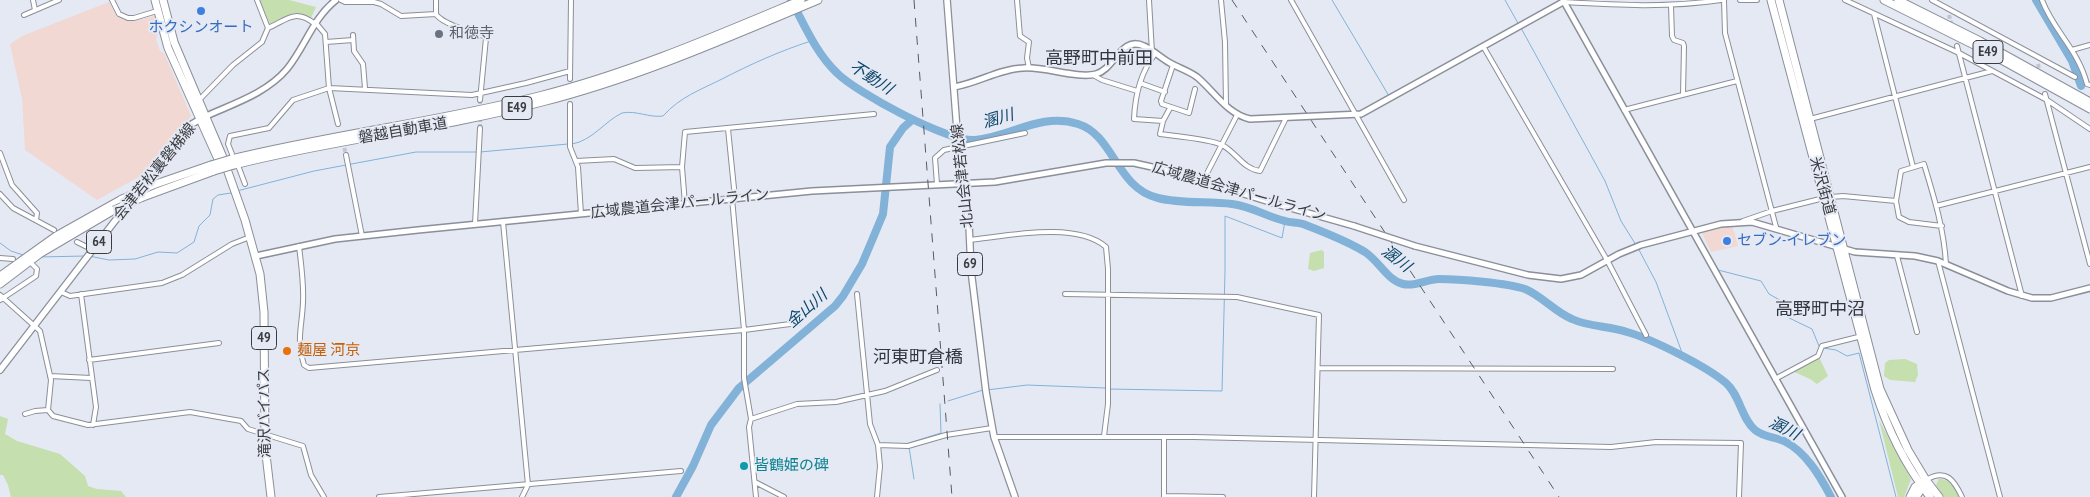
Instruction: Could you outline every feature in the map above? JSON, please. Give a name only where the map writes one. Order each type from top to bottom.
[{"type":"highway","name":"滝沢バイパス","points":[[155,0],[168,48],[202,118]]},
{"type":"highway","name":"滝沢バイパス","points":[[163,0],[174,42],[217,160],[231,183],[256,256],[263,304],[266,467],[271,497]]},
{"type":"highway","name":"磐越自動車道","points":[[0,284],[28,262],[38,251],[84,219],[122,199],[153,186],[234,161],[485,116],[567,96],[655,67],[801,2],[818,0]]},
{"type":"highway","name":"米沢街道","points":[[1771,0],[1880,389],[1923,484],[1931,494],[1939,497]]},
{"type":"highway","name":"米沢街道","points":[[1779,0],[1810,119],[1827,198]]},
{"type":"highway","name":"E49","points":[[1884,0],[1978,47],[2090,109]]},
{"type":"highway","name":"E49","points":[[1898,0],[1980,41],[2090,102]]},
{"type":"highway","name":"磐越自動車道","points":[[38,251],[114,210],[213,168]]},
{"type":"highway","name":"磐越自動車道","points":[[0,276],[28,262]]},
{"type":"highway","points":[[1910,497],[1914,487],[1923,484]]},
{"type":"highway","points":[[1916,497],[1923,484]]},
{"type":"main road","name":"北山会津若松線","points":[[947,0],[959,145],[970,240],[971,270],[986,392],[994,437],[1015,497]]},
{"type":"main road","name":"会津若松裏磐梯線","points":[[0,370],[3,362],[61,292],[185,131],[202,118]]},
{"type":"street","points":[[33,0],[36,10]]},
{"type":"street","points":[[24,15],[59,0]]},
{"type":"street","points":[[112,0],[118,14],[128,18],[157,10]]},
{"type":"street","points":[[257,0],[268,28]]},
{"type":"street","points":[[202,118],[260,91],[277,78],[290,64],[328,3],[336,0]]},
{"type":"street","points":[[341,0],[346,2],[374,2],[402,16],[436,14]]},
{"type":"street","points":[[436,0],[436,14],[438,18],[458,26],[468,33],[486,38],[480,100]]},
{"type":"street","points":[[570,79],[571,0]]},
{"type":"street","points":[[1017,0],[1020,36],[1029,42],[1027,58],[1029,68]]},
{"type":"street","points":[[1149,0],[1154,53],[1147,64],[1137,91],[1134,119],[1163,121]]},
{"type":"street","points":[[1221,0],[1225,42],[1226,105]]},
{"type":"street","points":[[1291,0],[1404,200]]},
{"type":"street","points":[[1094,75],[1104,70],[1128,45],[1139,44],[1197,78],[1237,115],[1250,119],[1356,116],[1367,112],[1563,1],[1637,6],[1671,6],[1720,0]]},
{"type":"street","points":[[1724,0],[1725,33],[1776,227]]},
{"type":"street","points":[[1740,0],[1757,0]]},
{"type":"street","points":[[1845,0],[1958,52],[2047,100],[2090,129]]},
{"type":"street","points":[[1932,0],[2076,77]]},
{"type":"street","points":[[2042,0],[2084,70],[2087,84],[2090,85]]},
{"type":"street","points":[[1563,1],[1842,497]]},
{"type":"street","points":[[1671,6],[1672,36],[1674,40],[1683,43],[1684,46],[1682,95]]},
{"type":"street","points":[[1948,9],[1950,15]]},
{"type":"street","points":[[1874,14],[1913,167]]},
{"type":"street","points":[[201,98],[233,65],[262,42],[268,28],[293,16],[305,18],[323,30],[326,42],[329,88],[338,124]]},
{"type":"street","points":[[326,42],[353,37],[354,52],[363,64],[365,88]]},
{"type":"street","points":[[2072,50],[2090,44]]},
{"type":"street","points":[[1483,46],[1607,260],[1646,335]]},
{"type":"street","points":[[1957,46],[2022,296]]},
{"type":"street","points":[[2037,57],[2038,64]]},
{"type":"street","points":[[1173,65],[1162,104],[1189,113],[1194,89]]},
{"type":"street","points":[[954,88],[1000,72],[1029,68],[1094,75],[1102,80],[1137,91]]},
{"type":"street","points":[[245,184],[228,144],[230,136],[269,128],[293,100],[329,88],[365,88],[454,94],[480,93],[570,71]]},
{"type":"street","points":[[1810,119],[1992,71]]},
{"type":"street","points":[[1624,110],[1737,81]]},
{"type":"street","points":[[1140,83],[1165,92]]},
{"type":"street","points":[[2045,94],[2090,264]]},
{"type":"street","points":[[570,104],[570,140],[576,161],[581,214]]},
{"type":"street","points":[[1170,108],[1163,121],[1160,134],[1222,145],[1238,160],[1260,171],[1286,118]]},
{"type":"street","points":[[685,204],[682,167],[685,132],[874,114]]},
{"type":"street","points":[[1204,181],[1237,115]]},
{"type":"street","points":[[475,224],[480,128]]},
{"type":"street","points":[[728,129],[744,330],[744,378],[748,390],[752,418],[749,427],[756,497]]},
{"type":"street","points":[[937,184],[935,158],[944,150],[959,145],[1025,133]]},
{"type":"street","points":[[0,153],[12,185],[37,213],[36,220]]},
{"type":"street","points":[[346,155],[362,236]]},
{"type":"street","points":[[576,161],[614,159],[635,168],[682,167]]},
{"type":"street","name":"広域農道会津パールライン","points":[[256,256],[299,246],[362,236],[733,198],[879,186],[996,182],[1106,163],[1123,163],[1170,170],[1273,204],[1354,226],[1415,246],[1485,265],[1554,279],[1581,275],[1632,248],[1692,232]]},
{"type":"street","points":[[1942,226],[1903,220],[1896,212],[1901,171],[1924,164],[1942,226],[1945,240],[1946,264]]},
{"type":"street","points":[[1936,206],[2090,167]]},
{"type":"street","points":[[0,194],[13,208],[54,230]]},
{"type":"street","points":[[1692,232],[1721,224],[1743,221],[1772,211],[1827,198],[1843,196],[1896,201]]},
{"type":"street","points":[[1743,221],[1761,223],[1841,248],[1868,254],[1916,256],[1938,261],[2022,296],[2032,298],[2051,298],[2090,288]]},
{"type":"street","points":[[503,222],[528,485],[522,497]]},
{"type":"street","points":[[970,240],[1056,232],[1076,233],[1096,240],[1106,247],[1108,404],[1104,436]]},
{"type":"street","points":[[61,292],[68,296],[162,283],[182,275],[232,244],[250,237]]},
{"type":"street","points":[[76,242],[93,250]]},
{"type":"street","points":[[299,246],[303,301],[298,334],[299,347],[306,367],[744,330],[798,323]]},
{"type":"street","points":[[1897,256],[1917,332]]},
{"type":"street","points":[[0,258],[13,259]]},
{"type":"street","points":[[1938,261],[2000,497]]},
{"type":"street","points":[[28,262],[37,269],[36,276],[1,297],[40,331],[52,384],[48,410],[53,416],[93,425],[190,412],[241,421],[248,430],[303,446],[311,474],[324,497]]},
{"type":"street","points":[[81,294],[96,407],[93,425]]},
{"type":"street","points":[[858,294],[870,424],[878,445],[880,466],[878,497]]},
{"type":"street","points":[[1065,294],[1237,297],[1319,315],[1314,497]]},
{"type":"street","points":[[1775,379],[1818,356],[1822,346],[1864,336]]},
{"type":"street","points":[[89,360],[219,343]]},
{"type":"street","points":[[1318,368],[1613,369]]},
{"type":"street","points":[[752,418],[798,404],[836,402],[885,391],[937,370]]},
{"type":"street","points":[[50,376],[91,378]]},
{"type":"street","points":[[26,414],[48,410]]},
{"type":"street","points":[[878,445],[910,446],[946,435],[992,428]]},
{"type":"street","points":[[994,437],[1194,437],[1611,446],[1656,442],[1741,443],[1738,497]]},
{"type":"street","points":[[1164,438],[1164,496],[1223,497]]},
{"type":"street","points":[[380,497],[681,471]]},
{"type":"street","points":[[1923,484],[1937,475],[1946,476],[1955,483],[1962,497]]},
{"type":"street","points":[[755,482],[784,497]]},
{"type":"shaded area","points":[[109,2],[117,17],[124,20],[133,21],[155,16],[158,33],[156,39],[160,51],[164,53],[191,116],[150,171],[97,200],[25,150],[22,99],[10,44],[22,36]]},
{"type":"shaded area","points":[[1732,225],[1738,246],[1711,252],[1702,233]]},
{"type":"green space","points":[[260,0],[289,0],[316,7],[311,18],[294,13],[270,24]]},
{"type":"green space","points":[[1322,250],[1324,252],[1324,268],[1314,271],[1308,269],[1310,253]]},
{"type":"green space","points":[[1819,357],[1828,376],[1817,384],[1792,371]]},
{"type":"green space","points":[[1905,359],[1917,364],[1918,375],[1915,382],[1890,380],[1884,376],[1885,363],[1889,360]]},
{"type":"green space","points":[[0,416],[8,419],[5,434],[17,441],[60,454],[85,476],[88,486],[97,489],[121,491],[126,497],[11,497],[3,475],[0,475]]},
{"type":"green space","points":[[1879,420],[1911,479],[1904,497],[1898,497]]},
{"type":"green space","points":[[1939,479],[1949,482],[1959,497],[1944,497],[1936,485]]},
{"type":"waterway","name":"溷川","points":[[791,0],[817,48],[837,73],[882,104],[945,133],[962,139],[975,140],[1038,123],[1064,121],[1078,124],[1090,130],[1100,139],[1133,184],[1144,192],[1158,198],[1239,205],[1287,222],[1303,224],[1343,240],[1365,252],[1392,279],[1407,285],[1434,279],[1447,279],[1495,283],[1525,289],[1572,319],[1585,324],[1627,332],[1664,347],[1706,369],[1726,383],[1731,388],[1750,425],[1765,436],[1784,441],[1799,451],[1817,473],[1831,497]]},
{"type":"waterway","points":[[1332,0],[1389,96]]},
{"type":"waterway","points":[[1505,0],[1519,25]]},
{"type":"waterway","points":[[2036,0],[2072,61],[2081,86]]},
{"type":"waterway","points":[[1521,28],[1605,181],[1621,221],[1636,245]]},
{"type":"waterway","points":[[572,144],[586,139],[622,113],[632,112],[663,116],[676,104],[698,91],[766,58],[811,41]]},
{"type":"waterway","name":"金山川","points":[[676,497],[693,466],[711,425],[739,388],[835,306],[843,296],[862,264],[883,214],[890,147],[903,128],[912,120]]},
{"type":"waterway","points":[[480,152],[568,144]]},
{"type":"waterway","points":[[237,191],[314,171],[416,152],[476,152]]},
{"type":"waterway","points":[[89,256],[109,260],[135,259],[158,252],[177,253],[194,242],[199,226],[210,215],[213,199],[218,195],[231,193]]},
{"type":"waterway","points":[[1109,389],[1222,391],[1225,216],[1282,238],[1285,221]]},
{"type":"waterway","points":[[0,243],[11,251],[23,255]]},
{"type":"waterway","points":[[1638,248],[1656,282],[1684,358]]},
{"type":"waterway","points":[[40,257],[85,256]]},
{"type":"waterway","points":[[1718,270],[1761,281],[1769,294],[1785,303],[1786,308],[1783,315],[1812,329],[1819,346]]},
{"type":"waterway","points":[[1823,348],[1836,350],[1847,356],[1859,353],[1896,497]]},
{"type":"waterway","points":[[987,390],[1027,385],[1105,388]]},
{"type":"waterway","points":[[948,401],[983,390]]},
{"type":"waterway","points":[[909,443],[941,433],[940,404]]},
{"type":"waterway","points":[[909,447],[914,479]]},
{"type":"tunnel","points":[[1949,15],[1952,27]]},
{"type":"tunnel","points":[[2038,64],[2040,74]]},
{"type":"tunnel","points":[[480,100],[480,128]]},
{"type":"tunnel","points":[[343,142],[346,155]]},
{"type":"railway","points":[[914,0],[952,497]]},
{"type":"railway","points":[[1232,0],[1559,497]]},
{"type":"place","name":"ホクシンオート","points":[[201,11]]},
{"type":"place","name":"和徳寺","points":[[439,34]]},
{"type":"place","name":"セブン-イレブン","points":[[1727,241]]},
{"type":"place","name":"麺屋 河京","points":[[287,351]]},
{"type":"place","name":"皆鶴姫の碑","points":[[744,466]]},
{"type":"district","name":"高野町中前田","points":[[1099,59]]},
{"type":"district","name":"高野町中沼","points":[[1820,310]]},
{"type":"district","name":"河東町倉橋","points":[[918,358]]},
{"type":"water label","name":"不動川","points":[[871,78]]}]
